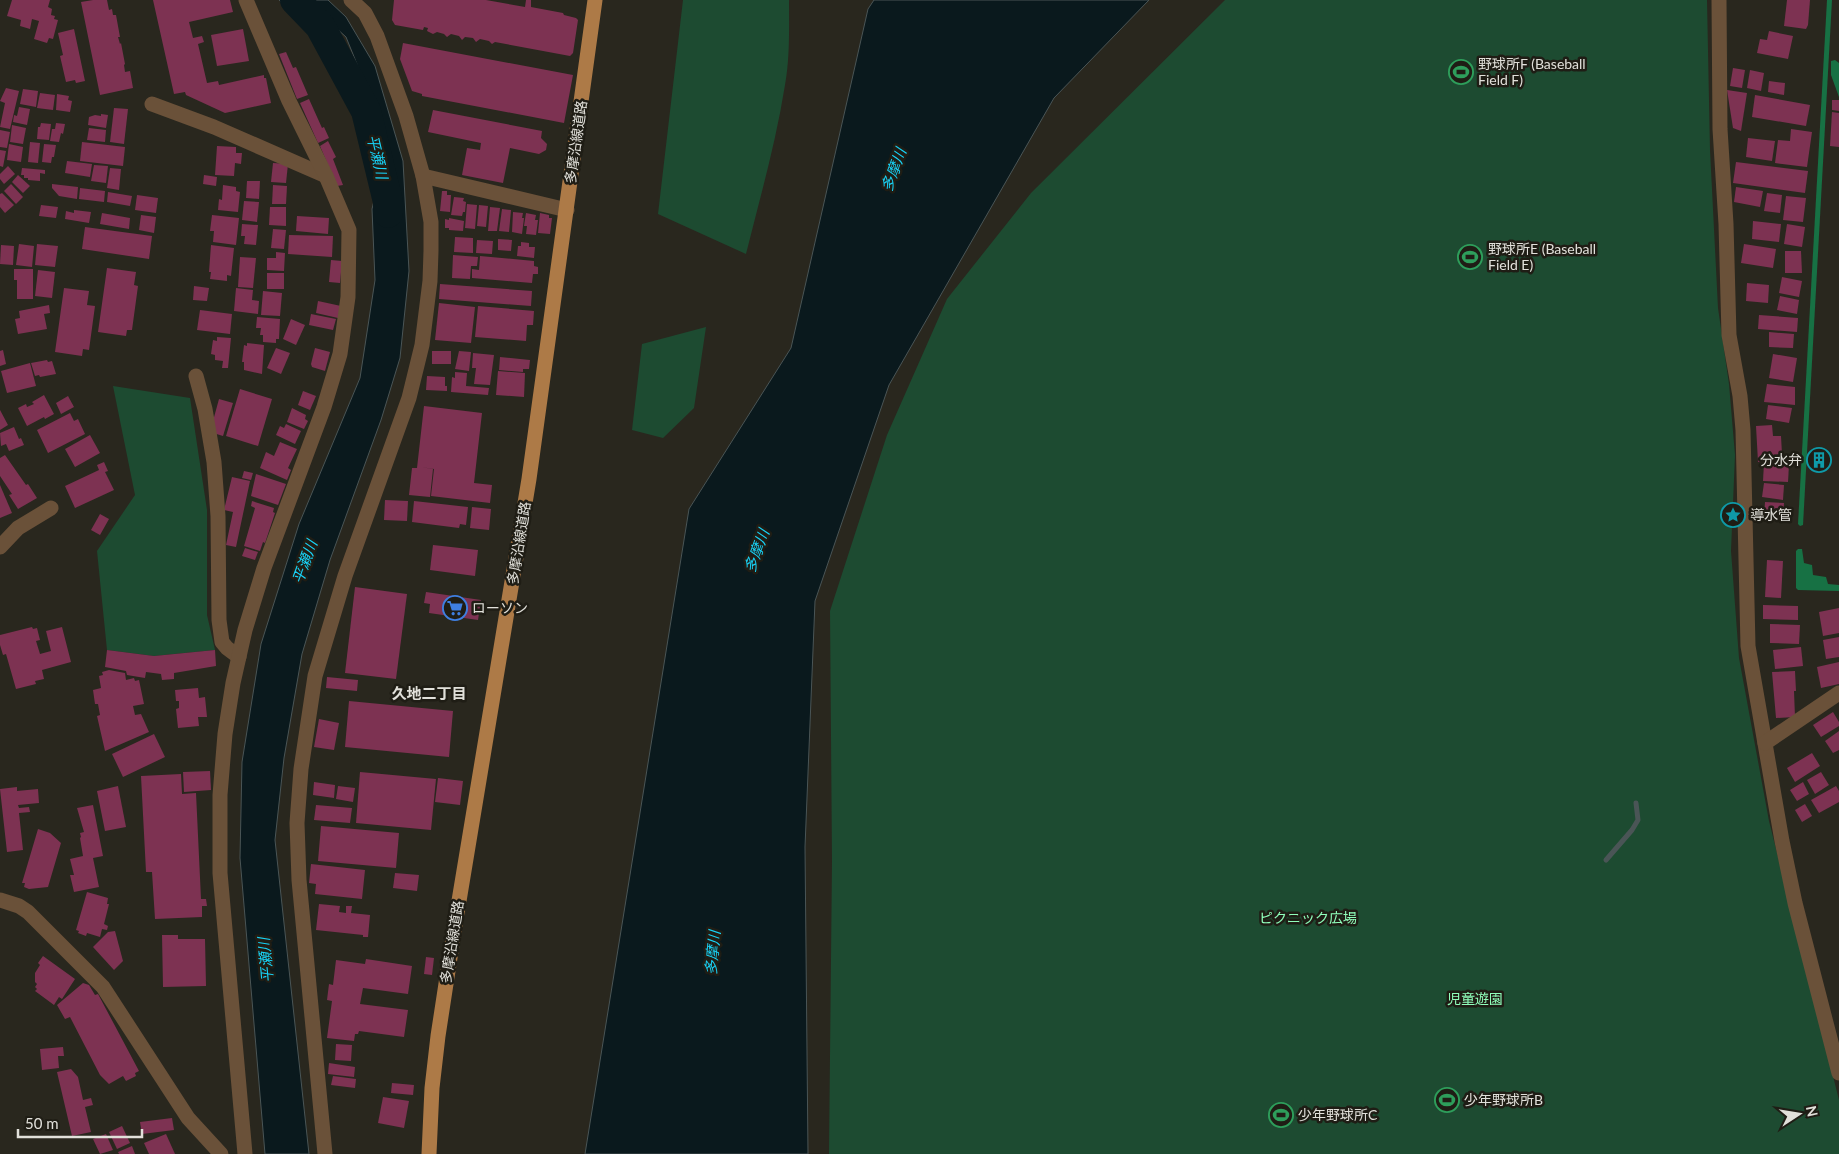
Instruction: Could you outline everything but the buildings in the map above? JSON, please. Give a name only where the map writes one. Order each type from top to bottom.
[{"type":"main road","name":"多摩沿線道路","points":[[429,1149],[432,1088],[438,1036],[530,479],[595,0]]},
{"type":"street","points":[[245,1154],[220,873],[220,794],[225,734],[239,657],[264,568],[324,407],[340,354],[348,297],[349,230],[326,176],[289,101],[246,0]]},
{"type":"street","points":[[325,1154],[299,880],[297,823],[301,770],[315,676],[345,576],[408,398],[422,345],[430,281],[431,251],[431,222],[423,176],[406,116],[389,66],[365,13],[352,0]]},
{"type":"street","points":[[1719,0],[1720,129],[1726,224],[1729,335],[1740,396],[1748,646],[1782,841],[1839,1073]]},
{"type":"street","points":[[152,104],[214,126],[326,176]]},
{"type":"street","points":[[423,176],[567,210]]},
{"type":"street","points":[[196,376],[205,409],[214,462],[218,516],[219,620],[222,642],[239,657]]},
{"type":"street","points":[[0,547],[18,528],[51,508]]},
{"type":"street","points":[[1765,743],[1839,693]]},
{"type":"street","points":[[0,900],[19,906],[28,912],[103,987],[188,1118],[221,1154]]},
{"type":"green space","points":[[683,0],[789,0],[787,74],[772,149],[746,254],[658,214]]},
{"type":"green space","points":[[1225,0],[1707,0],[1710,150],[1718,308],[1729,384],[1735,455],[1731,551],[1739,658],[1769,821],[1839,1100],[1839,1154],[829,1154],[832,861],[830,611],[887,435],[947,299],[1031,193]]},
{"type":"green space","points":[[1827,0],[1832,0],[1803,525],[1800,526],[1798,524]]},
{"type":"green space","points":[[1835,60],[1839,63],[1839,97],[1831,75],[1831,61]]},
{"type":"green space","points":[[706,327],[694,408],[663,438],[632,430],[642,344]]},
{"type":"green space","points":[[113,386],[190,398],[207,510],[207,615],[215,650],[154,656],[107,650],[97,551],[135,495]]},
{"type":"green space","points":[[1802,549],[1804,563],[1812,565],[1813,575],[1826,577],[1828,584],[1839,585],[1839,591],[1798,590],[1796,588],[1796,551]]},
{"type":"water","points":[[279,0],[328,0],[346,17],[375,66],[403,161],[409,271],[400,358],[381,420],[330,560],[302,654],[284,758],[275,840],[309,1154],[265,1154],[240,858],[242,762],[261,644],[299,524],[360,378],[375,280],[372,209],[384,160],[365,84],[346,37],[326,19],[291,10]]},
{"type":"water","name":"多摩川","points":[[874,0],[1149,0],[1054,98],[889,385],[815,601],[805,847],[808,1154],[585,1154],[689,509],[791,348],[868,9]]},
{"type":"waterway","name":"平瀬川","points":[[295,0],[320,26],[366,111],[388,202],[388,213]]},
{"type":"waterway","points":[[1606,860],[1632,830],[1638,820],[1636,803]]},
{"type":"place","name":"野球所F (Baseball Field F)","points":[[1461,72]]},
{"type":"place","name":"野球所E (Baseball Field E)","points":[[1470,257]]},
{"type":"place","name":"分水弁","points":[[1819,460]]},
{"type":"place","name":"導水管","points":[[1733,515]]},
{"type":"place","name":"ローソン","points":[[455,608]]},
{"type":"place","name":"少年野球所B","points":[[1447,1100]]},
{"type":"place","name":"少年野球所C","points":[[1281,1115]]},
{"type":"district","name":"久地二丁目","points":[[429,694]]},
{"type":"park label","name":"ピクニック広場","points":[[1308,918]]},
{"type":"park label","name":"児童遊園","points":[[1475,999]]}]
